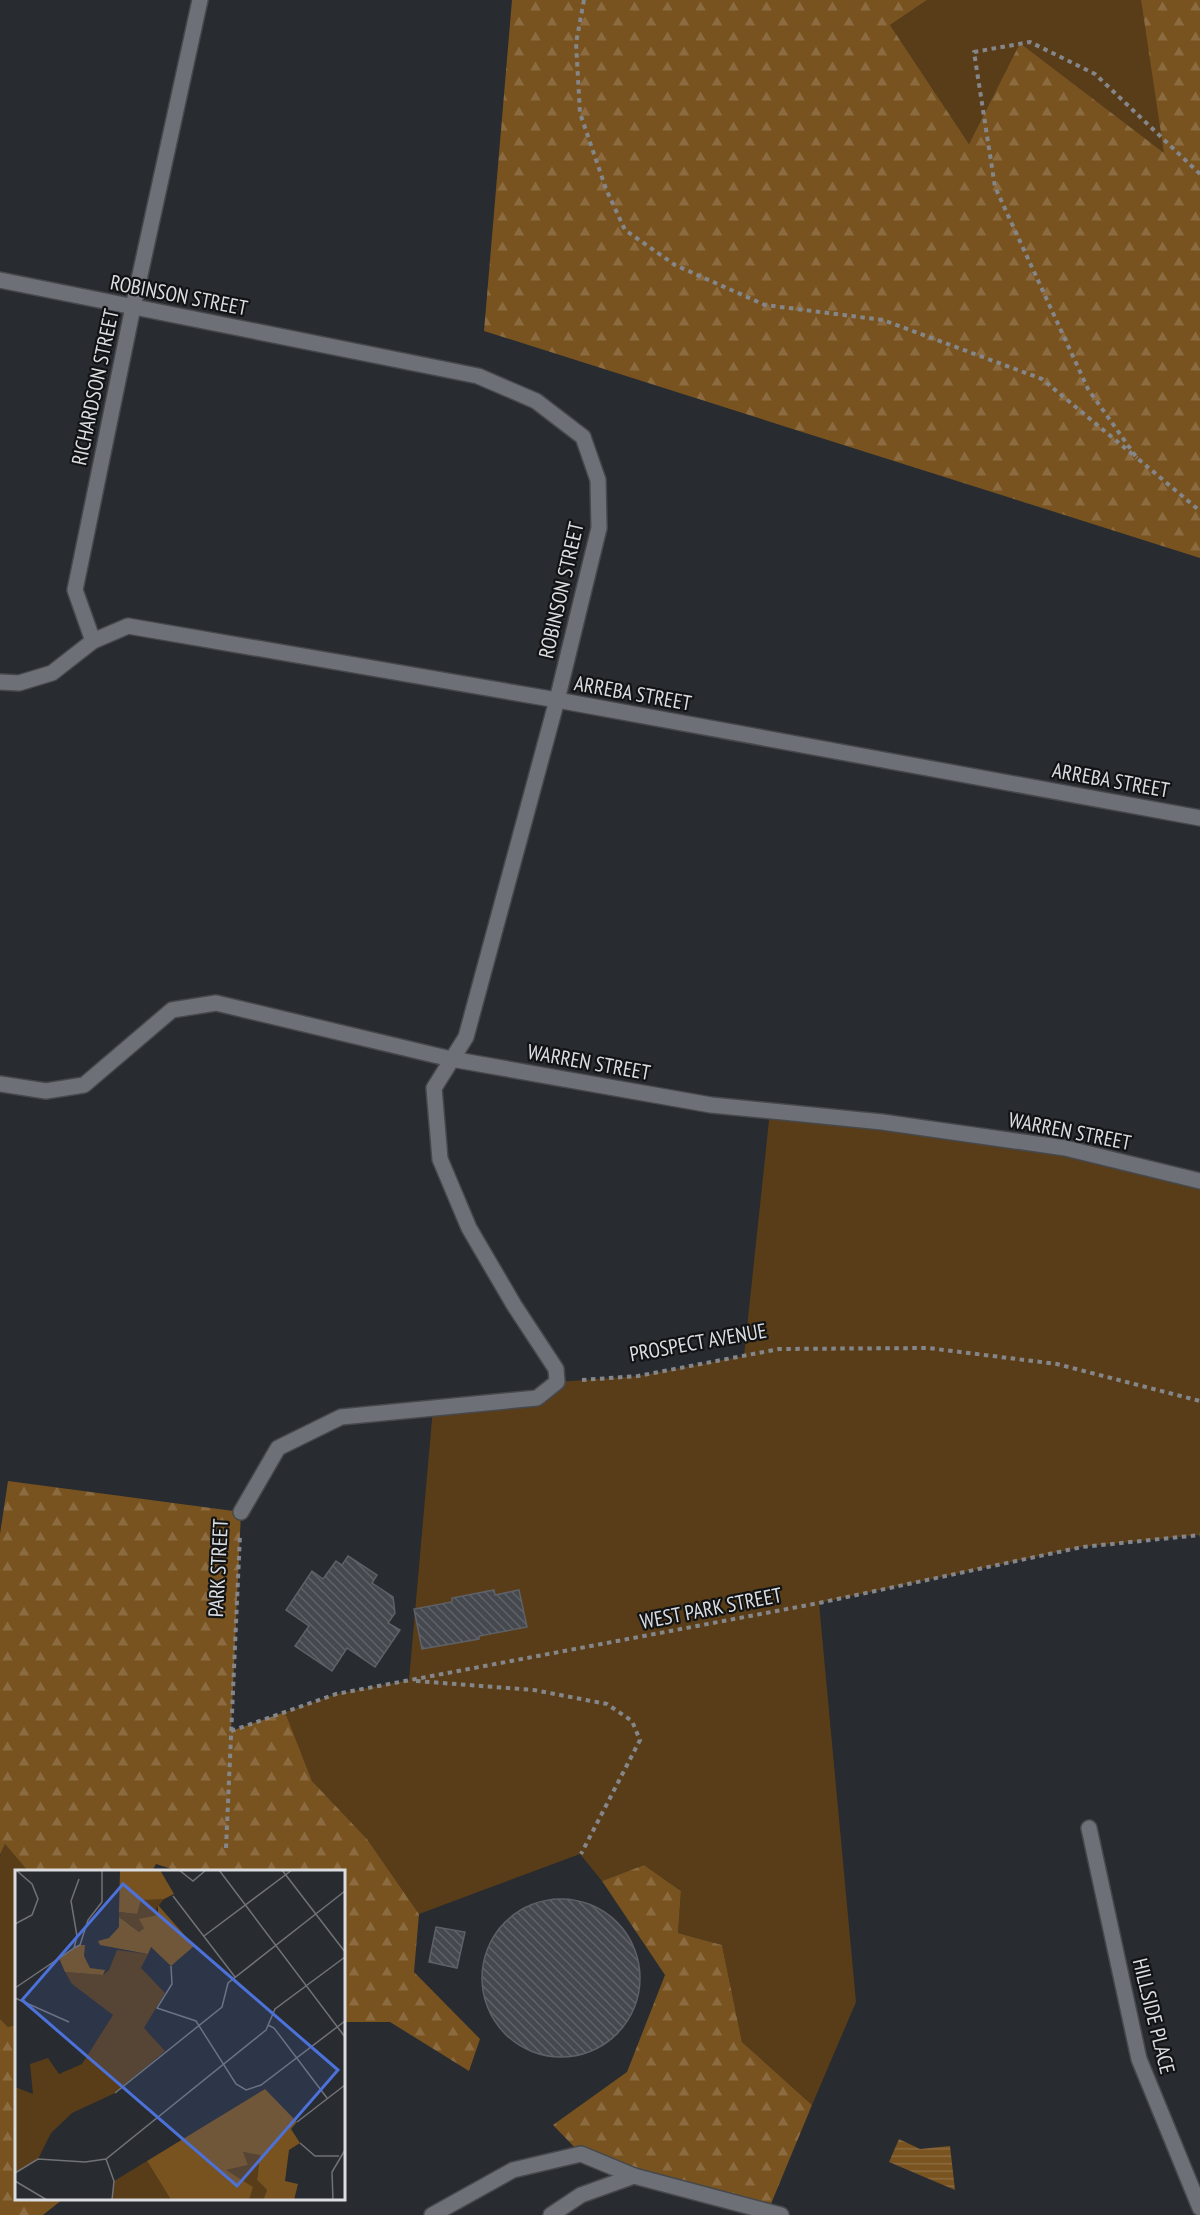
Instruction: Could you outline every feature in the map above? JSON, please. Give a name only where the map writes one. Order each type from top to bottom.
[{"type":"street","name":"RICHARDSON STREET","points":[[93,641],[75,590],[133,307],[200,0]]},
{"type":"street","name":"ROBINSON STREET","points":[[0,280],[477,376],[536,400],[583,437],[598,480],[599,528],[557,700],[466,1037],[451,1059]]},
{"type":"street","name":"ARREBA STREET","points":[[0,682],[19,683],[52,672],[93,641],[128,626],[557,700],[1200,818]]},
{"type":"street","name":"WARREN STREET","points":[[0,1084],[46,1091],[84,1085],[172,1010],[216,1003],[451,1059],[711,1105],[882,1122],[1065,1149],[1200,1181]]},
{"type":"street","points":[[451,1059],[434,1088],[440,1159],[469,1228],[514,1305],[556,1369],[557,1383]]},
{"type":"street","name":"PARK STREET","points":[[241,1512],[278,1448],[341,1417],[537,1398],[557,1383]]},
{"type":"street","name":"HILLSIDE PLACE","points":[[1089,1828],[1139,2059],[1200,2208]]},
{"type":"street","points":[[432,2215],[513,2170],[581,2154],[634,2176],[781,2215]]},
{"type":"street","points":[[552,2215],[581,2194],[634,2176]]},
{"type":"path","points":[[584,0],[576,43],[580,113],[606,189],[625,230],[675,266],[765,305],[883,320],[1042,379],[1200,511]]},
{"type":"path","points":[[1137,458],[1088,389],[995,187],[974,52],[1030,42],[1095,74],[1200,174]]},
{"type":"path","name":"PROSPECT AVENUE","points":[[557,1383],[638,1376],[779,1349],[928,1348],[1057,1364],[1200,1401]]},
{"type":"path","name":"PARK STREET","points":[[226,1848],[241,1512]]},
{"type":"path","name":"WEST PARK STREET","points":[[231,1731],[336,1694],[819,1603],[1082,1547],[1200,1534]]},
{"type":"path","points":[[409,1680],[534,1690],[607,1704],[632,1721],[640,1740],[581,1854]]},
{"type":"shaded area","points":[[927,0],[1141,0],[1165,154],[1020,43],[969,144],[890,25]]},
{"type":"shaded area","points":[[770,1111],[1065,1148],[1200,1181],[1200,1535],[1082,1547],[819,1603],[856,2002],[812,2105],[742,2042],[722,1945],[678,1933],[681,1891],[644,1865],[602,1881],[580,1854],[419,1914],[367,1839],[312,1781],[285,1712],[336,1694],[409,1680],[433,1408],[537,1398],[557,1382],[638,1376],[744,1356]]},
{"type":"shaded area","points":[[5,1844],[28,1870],[15,1870],[15,2025],[8,2027],[0,2019],[0,1856]]},
{"type":"shaded area","points":[[899,2139],[920,2149],[950,2146],[955,2190],[889,2162]]},
{"type":"green space","points":[[512,0],[927,0],[890,25],[969,144],[1020,43],[1164,153],[1141,0],[1200,0],[1200,558],[484,331]]},
{"type":"green space","points":[[8,1481],[241,1512],[231,1731],[285,1712],[312,1781],[367,1839],[419,1914],[414,1972],[480,2039],[469,2071],[390,2022],[345,2022],[345,1870],[175,1870],[156,1864],[153,1870],[27,1870],[5,1844],[0,1855],[0,1534]]},
{"type":"green space","points":[[644,1865],[681,1891],[678,1933],[722,1945],[742,2042],[812,2105],[768,2211],[581,2154],[553,2125],[627,2072],[665,1975],[602,1881]]},
{"type":"green space","points":[[0,2019],[8,2027],[15,2025],[15,2200],[62,2200],[43,2215],[0,2215]]},
{"type":"building","points":[[348,1556],[377,1575],[372,1583],[393,1597],[395,1613],[388,1623],[400,1630],[375,1667],[347,1648],[332,1671],[295,1646],[309,1626],[286,1610],[312,1571],[323,1579],[336,1561],[342,1565]]},
{"type":"building","points":[[494,1590],[495,1595],[519,1590],[527,1627],[479,1636],[479,1639],[422,1649],[414,1609],[452,1602],[452,1598]]},
{"type":"building","points":[[561,1899],[576,1900],[591,1905],[605,1912],[617,1922],[627,1934],[634,1948],[639,1963],[639,1993],[634,2008],[627,2022],[617,2034],[605,2044],[591,2051],[576,2056],[561,2057],[546,2056],[531,2051],[517,2044],[505,2034],[495,2022],[488,2008],[483,1993],[482,1978],[483,1963],[488,1948],[495,1934],[505,1922],[517,1912],[531,1905],[546,1900]]},
{"type":"building","points":[[436,1927],[465,1932],[457,1968],[429,1962]]}]
